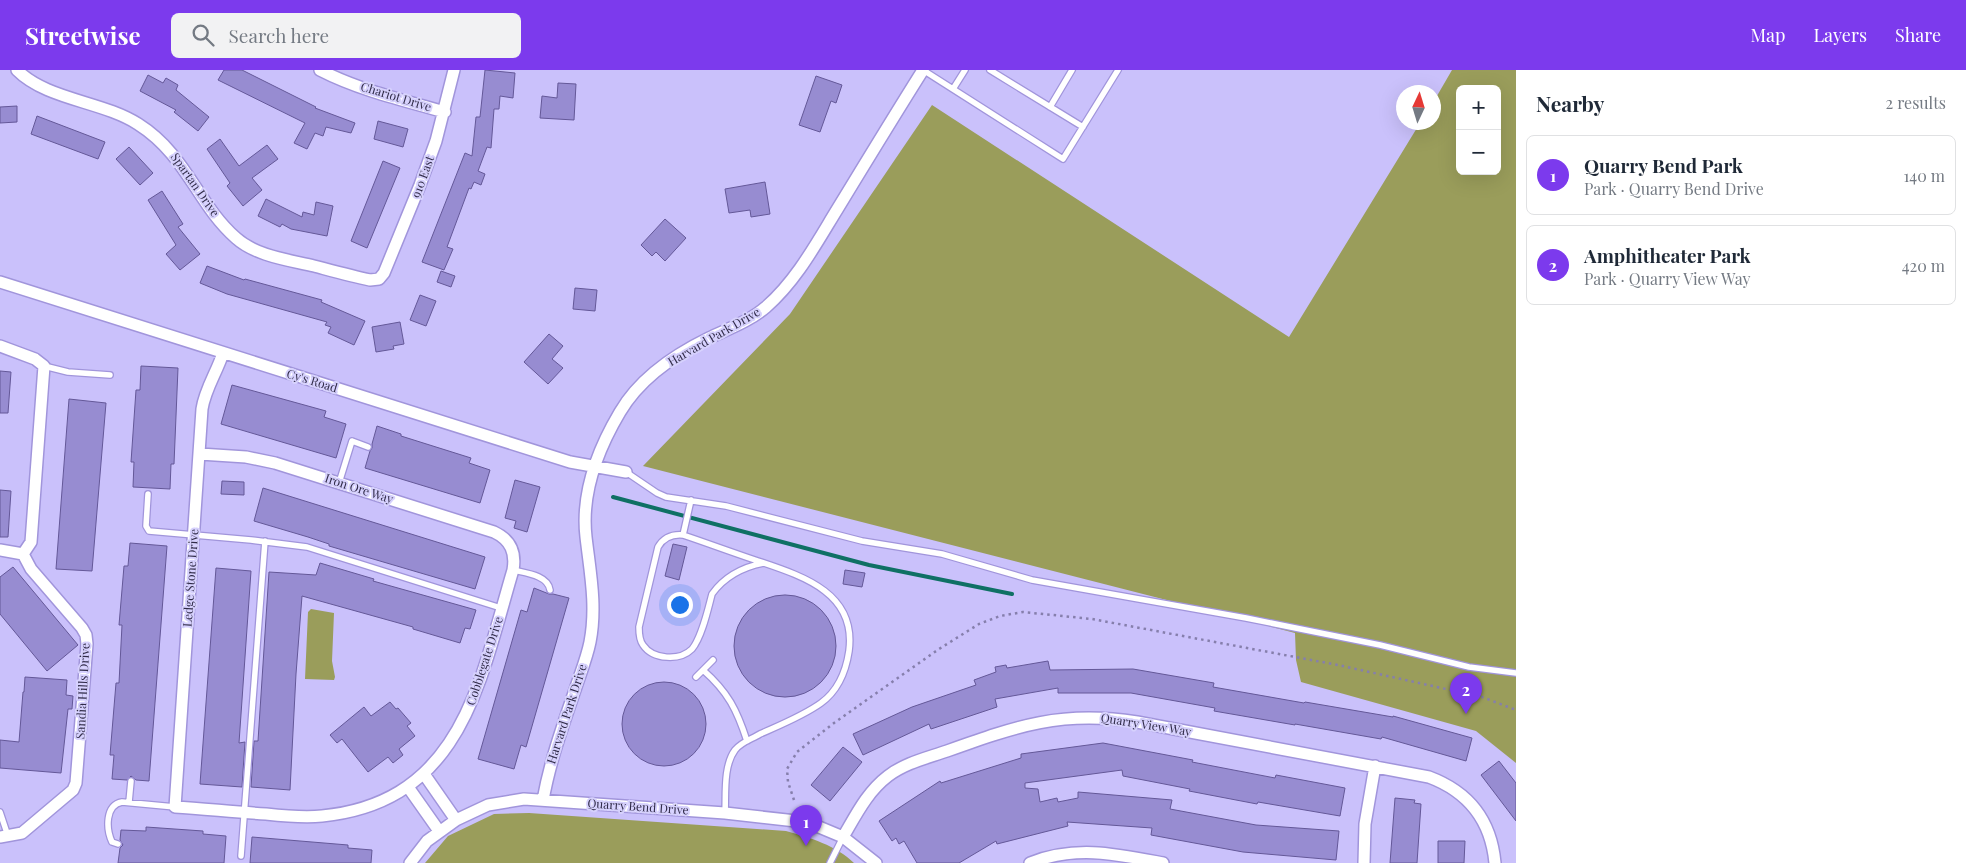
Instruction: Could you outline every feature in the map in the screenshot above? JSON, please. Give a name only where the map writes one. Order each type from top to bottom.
[{"type":"street","name":"Spartan Drive","points":[[17,70],[35,83],[116,113],[136,122],[155,135],[170,150],[223,224],[237,240],[255,250],[275,256],[361,278],[379,279]]},
{"type":"street","name":"Chariot Drive","points":[[320,70],[388,97],[444,112]]},
{"type":"street","name":"910 East","points":[[379,279],[388,266],[420,185],[444,112],[454,70]]},
{"type":"street","name":"Harvard Park Drive","points":[[543,800],[548,770],[590,642],[593,590],[586,535],[586,513],[588,491],[595,466],[608,434],[621,410],[637,389],[657,370],[682,352],[739,324],[765,308],[787,286],[923,70]]},
{"type":"street","name":"Cy's Road","points":[[0,282],[570,462],[626,472]]},
{"type":"street","points":[[0,346],[35,359],[44,366],[31,542],[23,554],[0,550]]},
{"type":"street","name":"Ledge Stone Drive","points":[[175,807],[204,398],[224,353]]},
{"type":"street","name":"Iron Ore Way","points":[[200,454],[261,459],[494,532],[511,546]]},
{"type":"street","name":"Cobblegate Drive","points":[[175,807],[295,816],[321,816],[338,814],[372,805],[408,787],[424,774],[447,748],[469,711],[512,570],[514,555],[511,546]]},
{"type":"street","name":"Sandia Hills Drive","points":[[4,837],[15,836],[27,829],[73,790],[76,783],[87,644],[86,635],[82,628],[31,569],[23,554]]},
{"type":"street","name":"Quarry View Way","points":[[843,837],[864,801],[888,776],[902,767],[1009,729],[1045,721],[1082,717],[1119,719],[1429,776],[1454,788],[1479,813],[1487,829],[1495,863]]},
{"type":"street","points":[[1364,863],[1365,824],[1375,766]]},
{"type":"street","points":[[424,774],[456,820]]},
{"type":"street","points":[[408,787],[439,831]]},
{"type":"street","name":"Quarry Bend Drive","points":[[410,863],[427,841],[456,820],[488,805],[524,799],[796,821],[819,827],[843,837],[876,863]]},
{"type":"street","points":[[1030,863],[1039,859],[1079,852],[1111,858],[1163,863]]},
{"type":"lane","points":[[923,70],[1063,159],[1118,70]]},
{"type":"lane","points":[[953,89],[966,70]]},
{"type":"lane","points":[[990,70],[1083,127]]},
{"type":"lane","points":[[1050,107],[1072,70]]},
{"type":"lane","points":[[44,366],[68,372],[110,375]]},
{"type":"lane","points":[[339,483],[352,442],[368,447]]},
{"type":"lane","points":[[626,472],[666,497],[726,506],[862,541],[961,558],[1032,580],[1246,618],[1380,645],[1469,667],[1516,673]]},
{"type":"lane","points":[[148,494],[146,526],[147,530],[153,532],[265,542],[320,550],[501,608]]},
{"type":"lane","points":[[683,535],[691,500]]},
{"type":"lane","points":[[725,814],[730,760],[734,751],[747,741],[814,707],[829,696],[841,680],[847,664],[850,646],[847,622],[842,611],[829,594],[810,580],[764,563],[683,535],[668,537],[658,547],[639,627],[642,645],[646,649],[658,655],[675,657],[684,655],[699,637],[712,594],[737,572],[764,563]]},
{"type":"lane","points":[[241,856],[265,542]]},
{"type":"lane","points":[[512,570],[545,580],[549,584],[550,590]]},
{"type":"lane","points":[[696,677],[713,660]]},
{"type":"lane","points":[[703,670],[722,689],[733,704],[747,741]]},
{"type":"lane","points":[[130,802],[131,782]]},
{"type":"lane","points":[[118,844],[112,842],[108,834],[110,809],[116,803],[130,802],[175,807]]},
{"type":"lane","points":[[0,812],[4,837]]},
{"type":"lane","points":[[830,863],[843,837]]},
{"type":"path","points":[[794,800],[788,782],[787,769],[797,752],[834,723],[939,649],[979,624],[1000,616],[1023,612],[1092,619],[1338,665],[1482,697],[1516,710]]},
{"type":"green space","points":[[1452,70],[1516,70],[1516,763],[1476,731],[1301,682],[1296,660],[1295,633],[643,466],[790,314],[932,105],[1289,337],[1416,130],[1441,130],[1441,89]]},
{"type":"green space","points":[[311,609],[334,613],[332,661],[334,680],[305,679],[308,612]]},
{"type":"green space","points":[[529,813],[786,831],[813,839],[831,847],[854,863],[425,863],[448,836],[494,814]]},
{"type":"building","points":[[224,70],[242,70],[315,108],[355,123],[351,133],[326,127],[323,136],[315,133],[307,149],[294,143],[305,123],[218,80]]},
{"type":"building","points":[[485,70],[515,73],[513,98],[500,96],[499,109],[494,109],[491,148],[487,147],[478,171],[485,174],[481,185],[474,182],[471,189],[469,188],[447,247],[453,249],[444,270],[422,262],[465,153],[472,156],[476,117],[480,117]]},
{"type":"building","points":[[148,75],[163,83],[166,78],[178,85],[176,90],[209,117],[198,131],[174,112],[176,110],[140,91]]},
{"type":"building","points":[[816,76],[842,85],[836,103],[831,101],[820,132],[799,125]]},
{"type":"building","points":[[558,83],[576,84],[574,120],[540,118],[542,96],[557,98]]},
{"type":"building","points":[[17,106],[17,122],[0,123],[0,107]]},
{"type":"building","points":[[37,116],[105,142],[98,159],[31,134]]},
{"type":"building","points":[[378,121],[408,129],[403,147],[374,139]]},
{"type":"building","points":[[220,139],[239,166],[267,145],[278,159],[252,178],[262,190],[243,206],[227,186],[230,183],[207,149]]},
{"type":"building","points":[[129,147],[153,173],[140,185],[116,159]]},
{"type":"building","points":[[383,161],[400,168],[367,248],[351,241]]},
{"type":"building","points":[[765,182],[770,214],[751,217],[750,210],[729,213],[725,189]]},
{"type":"building","points":[[162,191],[183,224],[178,227],[200,254],[180,270],[166,254],[176,245],[148,200]]},
{"type":"building","points":[[266,199],[302,217],[303,212],[314,215],[316,202],[333,206],[327,236],[291,229],[282,224],[280,227],[258,216]]},
{"type":"building","points":[[665,219],[686,238],[665,261],[656,252],[652,256],[641,245]]},
{"type":"building","points":[[207,266],[244,280],[322,300],[321,302],[365,321],[354,345],[328,333],[331,327],[325,325],[327,322],[227,294],[200,283]]},
{"type":"building","points":[[441,271],[455,276],[451,287],[437,282]]},
{"type":"building","points":[[575,288],[597,290],[595,311],[573,309]]},
{"type":"building","points":[[420,295],[436,301],[426,326],[410,320]]},
{"type":"building","points":[[400,322],[404,344],[393,346],[394,349],[376,352],[372,327]]},
{"type":"building","points":[[549,334],[563,346],[552,359],[563,368],[548,384],[524,362]]},
{"type":"building","points":[[141,366],[178,368],[174,464],[171,464],[170,489],[133,487],[134,462],[131,462],[136,390],[140,390]]},
{"type":"building","points":[[0,371],[11,372],[8,413],[0,413]]},
{"type":"building","points":[[232,385],[326,411],[324,417],[346,424],[336,458],[221,424]]},
{"type":"building","points":[[69,399],[106,403],[92,571],[56,569]]},
{"type":"building","points":[[377,426],[401,434],[401,436],[471,458],[469,463],[490,470],[480,503],[365,468]]},
{"type":"building","points":[[515,480],[540,487],[527,532],[514,528],[516,521],[505,518]]},
{"type":"building","points":[[222,481],[244,482],[244,495],[221,494]]},
{"type":"building","points":[[263,488],[485,557],[475,589],[329,546],[329,544],[308,537],[254,521]]},
{"type":"building","points":[[0,490],[11,491],[8,537],[0,537]]},
{"type":"building","points":[[130,543],[167,546],[149,781],[136,780],[131,776],[127,780],[112,779],[114,755],[110,755],[116,683],[119,683],[122,625],[119,625],[124,566],[128,566]]},
{"type":"building","points":[[673,544],[687,547],[679,580],[665,576]]},
{"type":"building","points":[[320,563],[374,579],[373,581],[476,610],[470,629],[465,628],[460,643],[413,629],[413,627],[302,596],[290,790],[251,787],[254,741],[258,741],[269,572],[316,575]]},
{"type":"building","points":[[13,567],[78,645],[47,671],[0,614],[0,577]]},
{"type":"building","points":[[216,568],[251,571],[239,743],[245,742],[242,787],[200,784]]},
{"type":"building","points":[[845,570],[865,573],[862,587],[843,584]]},
{"type":"building","points":[[534,588],[549,594],[569,598],[526,747],[521,745],[514,769],[478,759],[521,610],[527,612]]},
{"type":"building","points":[[785,595],[805,599],[821,610],[832,626],[836,646],[832,666],[821,682],[805,693],[785,697],[765,693],[749,682],[738,666],[734,646],[738,626],[749,610],[765,599]]},
{"type":"building","points":[[1048,661],[1050,670],[1133,669],[1214,683],[1213,687],[1393,716],[1472,738],[1466,761],[1382,737],[1381,739],[1214,711],[1215,708],[1131,693],[1058,693],[1058,688],[995,699],[997,707],[931,729],[929,724],[863,755],[853,734],[912,707],[976,685],[974,680],[996,672],[995,667],[1006,665],[1007,668]]},
{"type":"building","points":[[25,677],[67,680],[66,695],[73,696],[72,709],[68,709],[61,773],[0,768],[0,740],[19,742]]},
{"type":"building","points":[[664,682],[687,689],[699,701],[706,724],[699,747],[687,759],[664,766],[641,759],[629,747],[622,724],[629,701],[641,689]]},
{"type":"building","points":[[390,702],[411,723],[407,726],[415,736],[399,749],[403,755],[393,763],[388,757],[368,772],[342,739],[337,743],[330,735],[364,707],[371,716]]},
{"type":"building","points":[[1103,743],[1275,778],[1276,775],[1345,788],[1340,816],[1258,802],[1257,804],[1189,791],[1190,789],[1123,776],[1122,770],[1025,783],[1025,788],[1038,789],[1040,802],[1057,798],[1058,802],[1078,798],[1078,792],[1172,800],[1170,809],[1256,825],[1339,831],[1336,860],[1243,852],[1151,835],[1152,828],[1067,822],[1068,826],[997,844],[996,841],[959,863],[917,863],[904,841],[899,844],[896,838],[892,841],[879,821],[940,781],[941,783],[1021,758],[1021,754]]},
{"type":"building","points":[[843,747],[862,762],[830,801],[811,785]]},
{"type":"building","points":[[1499,761],[1516,783],[1516,821],[1481,775]]},
{"type":"building","points":[[1395,798],[1415,800],[1414,803],[1421,804],[1417,863],[1390,863]]},
{"type":"building","points":[[146,827],[203,831],[203,834],[226,836],[224,863],[118,863],[120,848],[123,845],[120,840],[121,830],[146,831]]},
{"type":"building","points":[[252,837],[348,845],[348,848],[372,850],[371,863],[250,863]]},
{"type":"building","points":[[1438,841],[1465,841],[1464,863],[1438,863]]},
{"type":"waterway","points":[[613,497],[869,565],[1012,594]]},
{"type":"place","name":"Amphitheater Park","points":[[1466,714]]},
{"type":"place","name":"Quarry Bend Park","points":[[806,846]]}]
